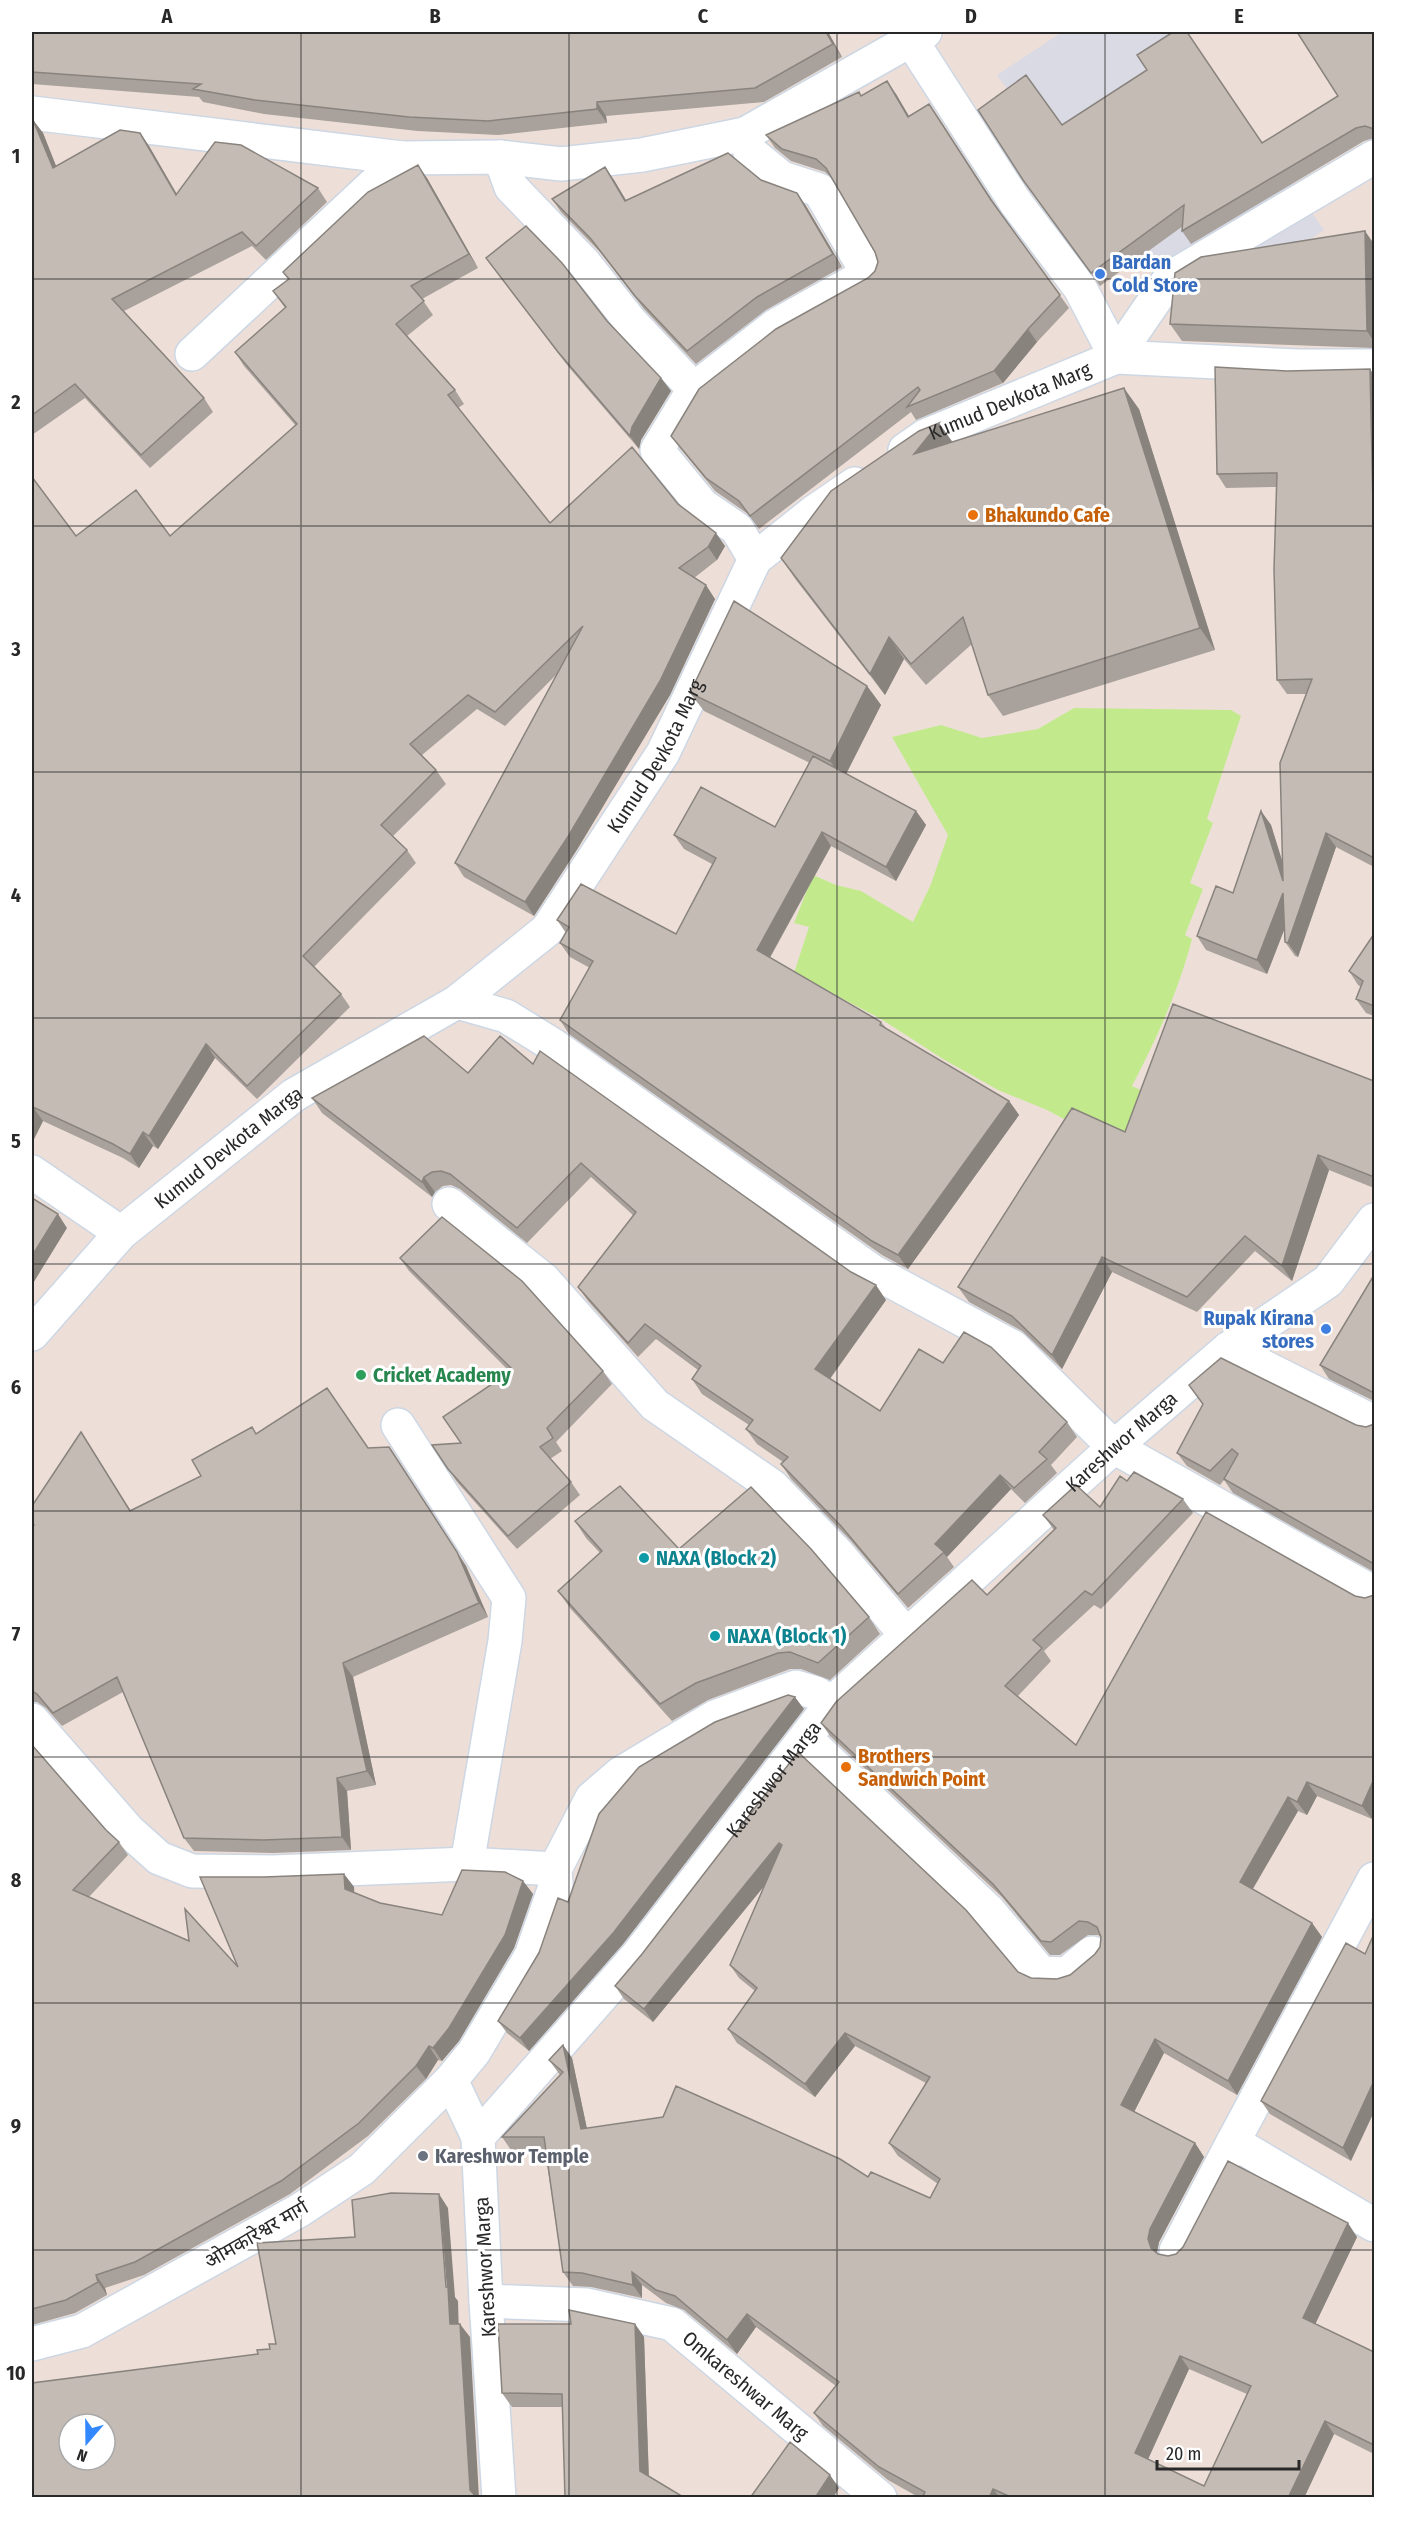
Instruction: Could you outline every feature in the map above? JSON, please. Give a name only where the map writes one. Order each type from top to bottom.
[{"type":"street","points":[[32,113],[402,158],[500,157],[561,164],[642,155],[745,134],[918,36],[1016,202],[1080,288],[1116,357],[1170,278],[1374,157]]},
{"type":"street","points":[[745,134],[750,152],[782,178],[819,190],[868,274],[775,326],[694,389],[657,450],[702,505],[737,529],[755,559]]},
{"type":"street","points":[[500,157],[511,187],[585,264],[630,321],[694,389]]},
{"type":"street","points":[[192,354],[402,158]]},
{"type":"street","name":"Kumud Devkota Marg","points":[[457,1002],[547,930],[663,753],[755,559],[814,512],[925,436],[1116,357],[1297,366],[1374,366]]},
{"type":"street","points":[[457,1002],[506,1016],[543,1039],[872,1271],[1013,1347],[1114,1447],[1374,1593]]},
{"type":"street","name":"Kumud Devkota Marga","points":[[32,1334],[121,1233],[294,1095],[457,1002]]},
{"type":"street","points":[[32,1172],[121,1233]]},
{"type":"street","points":[[449,1204],[544,1280],[655,1405],[772,1486],[837,1553],[907,1636]]},
{"type":"street","name":"Kareshwor Marga","points":[[499,2498],[478,2138],[637,1956],[832,1703],[1114,1447],[1228,1349],[1328,1281],[1374,1220]]},
{"type":"street","points":[[1228,1349],[1374,1422]]},
{"type":"street","points":[[398,1425],[509,1598],[505,1641],[467,1864]]},
{"type":"street","name":"ओमकारेश्वर मार्ग","points":[[32,2344],[82,2331],[300,2210],[362,2169],[451,2079],[474,2052],[531,1956],[556,1884],[555,1869],[592,1798],[620,1774],[715,1717],[796,1687],[816,1693],[832,1703]]},
{"type":"street","points":[[32,1720],[129,1831],[159,1858],[192,1871],[273,1872],[467,1864],[555,1869]]},
{"type":"street","points":[[806,1739],[989,1911],[1041,1973],[1067,1974],[1092,1953]]},
{"type":"street","points":[[1176,2252],[1374,1879]]},
{"type":"street","points":[[451,2079],[478,2138]]},
{"type":"street","points":[[1233,2142],[1374,2225]]},
{"type":"street","name":"Omkareshwar Marg","points":[[486,2301],[587,2306],[672,2325],[880,2498]]},
{"type":"shaded area","points":[[1062,32],[1184,32],[1324,230],[1192,318],[1128,217],[1087,201],[997,75]]},
{"type":"green space","points":[[1074,708],[1231,710],[1241,716],[1207,819],[1213,823],[1190,883],[1203,889],[1185,935],[1192,939],[1187,958],[1166,1014],[1132,1086],[1145,1092],[1136,1148],[1092,1134],[1047,1110],[998,1090],[943,1059],[881,1019],[794,973],[809,927],[794,923],[813,875],[836,885],[861,891],[913,922],[931,884],[948,835],[892,737],[941,725],[982,738],[1038,729]]},
{"type":"building","points":[[32,32],[826,32],[833,44],[755,88],[597,102],[597,109],[488,121],[409,117],[255,100],[193,89],[201,84],[32,72]]},
{"type":"building","points":[[1173,32],[1187,32],[1262,143],[1338,96],[1297,32],[1374,32],[1374,129],[1365,126],[1356,128],[1182,231],[1184,205],[1091,273],[1023,180],[978,110],[1026,75],[1062,125],[1147,70],[1137,55]]},
{"type":"building","points":[[887,81],[908,117],[929,104],[991,200],[1060,295],[1028,329],[994,371],[907,407],[920,390],[918,387],[750,516],[739,501],[706,478],[671,436],[699,389],[776,329],[868,278],[875,271],[878,262],[875,252],[826,168],[816,159],[782,149],[766,135],[859,92],[861,96]]},
{"type":"building","points":[[32,119],[53,168],[120,130],[140,133],[176,195],[215,142],[241,145],[318,188],[256,246],[242,232],[112,299],[204,398],[141,455],[75,384],[32,415]]},
{"type":"building","points":[[728,153],[761,180],[797,193],[833,254],[757,297],[687,351],[635,296],[591,239],[552,199],[605,167],[625,201]]},
{"type":"building","points":[[418,165],[469,254],[411,286],[424,301],[396,324],[455,390],[448,395],[550,523],[632,447],[678,504],[716,533],[708,547],[679,568],[706,585],[660,681],[569,835],[525,902],[455,863],[583,626],[495,712],[468,695],[410,744],[436,770],[381,825],[407,850],[303,956],[341,994],[247,1086],[206,1044],[149,1136],[143,1132],[130,1154],[33,1107],[32,1111],[32,477],[76,536],[136,490],[170,536],[297,424],[235,352],[286,307],[273,291],[289,279],[283,272],[368,192]]},
{"type":"building","points":[[526,226],[562,263],[607,321],[661,378],[632,427],[630,436],[558,352],[486,258]]},
{"type":"building","points":[[1365,231],[1367,331],[1170,324],[1175,273],[1201,257]]},
{"type":"building","points":[[1215,367],[1287,371],[1370,369],[1374,552],[1374,858],[1326,833],[1288,943],[1285,942],[1283,893],[1257,960],[1197,936],[1216,886],[1233,893],[1261,811],[1283,881],[1280,763],[1312,679],[1277,680],[1274,569],[1277,473],[1217,474]]},
{"type":"building","points":[[1124,388],[1200,628],[988,695],[963,617],[911,664],[889,637],[870,674],[781,558],[831,491],[919,431],[939,423],[914,454]]},
{"type":"building","points":[[734,601],[867,686],[830,761],[690,693]]},
{"type":"building","points":[[813,756],[916,811],[886,867],[822,832],[757,950],[881,1022],[880,1025],[1009,1101],[898,1255],[872,1241],[560,1020],[593,961],[560,943],[569,927],[557,920],[581,884],[676,934],[716,858],[674,835],[701,787],[775,827]]},
{"type":"building","points":[[1374,934],[1374,1006],[1356,999],[1363,981],[1349,971]]},
{"type":"building","points":[[1173,1004],[1374,1081],[1374,1177],[1318,1155],[1282,1266],[1245,1236],[1187,1297],[1102,1257],[1052,1355],[1012,1316],[958,1287],[1072,1108],[1125,1132]]},
{"type":"building","points":[[424,1036],[468,1073],[500,1036],[533,1064],[540,1051],[851,1272],[876,1285],[815,1369],[880,1411],[919,1349],[943,1363],[964,1332],[991,1347],[1067,1422],[1039,1452],[1047,1459],[1014,1488],[1000,1475],[935,1544],[944,1552],[898,1594],[841,1526],[781,1464],[788,1457],[746,1429],[753,1420],[692,1379],[701,1366],[645,1324],[628,1343],[578,1287],[636,1212],[581,1163],[517,1228],[450,1174],[441,1171],[432,1172],[424,1177],[422,1182],[312,1098]]},
{"type":"building","points":[[32,1198],[58,1214],[32,1256]]},
{"type":"building","points":[[442,1217],[522,1281],[603,1371],[547,1428],[553,1438],[540,1447],[571,1482],[508,1536],[448,1469],[432,1445],[461,1443],[443,1417],[513,1370],[400,1258]]},
{"type":"building","points":[[1374,1275],[1374,1393],[1320,1365]]},
{"type":"building","points":[[1221,1358],[1356,1425],[1366,1427],[1374,1424],[1374,1564],[1224,1479],[1238,1454],[1232,1449],[1210,1471],[1177,1453],[1203,1404],[1189,1385]]},
{"type":"building","points":[[327,1388],[368,1448],[389,1447],[457,1552],[479,1603],[343,1663],[367,1771],[337,1778],[342,1837],[263,1840],[184,1838],[117,1677],[53,1713],[32,1691],[32,1527],[34,1525],[32,1506],[81,1432],[130,1511],[201,1476],[192,1460],[252,1427],[256,1434]]},
{"type":"building","points":[[1134,1472],[1183,1499],[1092,1595],[1085,1591],[1033,1640],[1042,1648],[1005,1686],[1076,1745],[1206,1512],[1355,1596],[1365,1598],[1374,1595],[1374,1779],[1362,1806],[1307,1782],[1297,1802],[1288,1797],[1240,1882],[1312,1923],[1228,2081],[1155,2039],[1121,2105],[1195,2143],[1150,2229],[1148,2239],[1151,2248],[1158,2254],[1168,2256],[1176,2254],[1183,2247],[1228,2161],[1348,2223],[1303,2318],[1374,2352],[1374,2445],[1325,2421],[1288,2498],[1013,2498],[993,2489],[989,2498],[922,2498],[925,2492],[879,2467],[814,2413],[839,2382],[747,2314],[727,2340],[675,2296],[656,2290],[632,2272],[633,2285],[582,2273],[563,2272],[544,2137],[502,2137],[563,2072],[549,2060],[563,2045],[581,2129],[663,2117],[676,2086],[840,2159],[868,2177],[871,2172],[930,2198],[940,2179],[889,2143],[930,2077],[845,2033],[805,2084],[728,2029],[757,1988],[730,1965],[782,1845],[779,1843],[644,2009],[615,1986],[798,1752],[966,1910],[1018,1972],[1031,1978],[1057,1979],[1070,1975],[1095,1954],[1100,1947],[1101,1937],[1097,1927],[1088,1922],[1079,1921],[1051,1942],[1041,1941],[993,1884],[821,1723],[836,1702],[972,1580],[987,1595],[1056,1528],[1043,1515],[1076,1485],[1100,1507],[1120,1476],[1127,1481]],"holes":[[[1180,2356],[1251,2386],[1204,2486],[1135,2453]]]},
{"type":"building","points":[[620,1486],[679,1549],[751,1487],[811,1549],[869,1617],[818,1663],[790,1652],[778,1653],[696,1683],[660,1704],[558,1591],[602,1551],[575,1521]]},
{"type":"building","points":[[788,1695],[795,1697],[614,1932],[520,2038],[498,2021],[539,1953],[558,1898],[568,1902],[599,1814],[639,1767],[715,1722]]},
{"type":"building","points":[[32,1745],[119,1842],[73,1890],[189,1941],[185,1909],[238,1967],[200,1877],[344,1874],[345,1889],[380,1903],[442,1915],[462,1870],[505,1872],[523,1881],[505,1935],[449,2028],[433,2048],[429,2046],[416,2066],[359,2123],[281,2181],[135,2262],[96,2275],[98,2282],[66,2300],[32,2309]]},
{"type":"building","points":[[1374,1934],[1374,2081],[1343,2148],[1261,2101],[1346,1943],[1365,1954]]},
{"type":"building","points":[[391,2193],[439,2194],[450,2324],[460,2324],[470,2490],[477,2498],[32,2498],[32,2383],[258,2354],[257,2350],[270,2349],[269,2344],[276,2344],[257,2243],[355,2237],[352,2200]]},
{"type":"building","points":[[569,2310],[635,2324],[640,2471],[685,2498],[565,2498],[562,2394],[502,2393],[498,2324],[571,2324]]},
{"type":"building","points":[[790,2442],[830,2475],[815,2498],[750,2498]]},
{"type":"place","name":"Bardan Cold Store","points":[[1100,274]]},
{"type":"place","name":"Bhakundo Cafe","points":[[973,515]]},
{"type":"place","name":"Rupak Kirana stores","points":[[1326,1329]]},
{"type":"place","name":"Cricket Academy","points":[[361,1375]]},
{"type":"place","name":"NAXA (Block 2)","points":[[644,1558]]},
{"type":"place","name":"NAXA (Block 1)","points":[[715,1636]]},
{"type":"place","name":"Brothers Sandwich Point","points":[[846,1767]]},
{"type":"place","name":"Kareshwor Temple","points":[[423,2156]]}]
